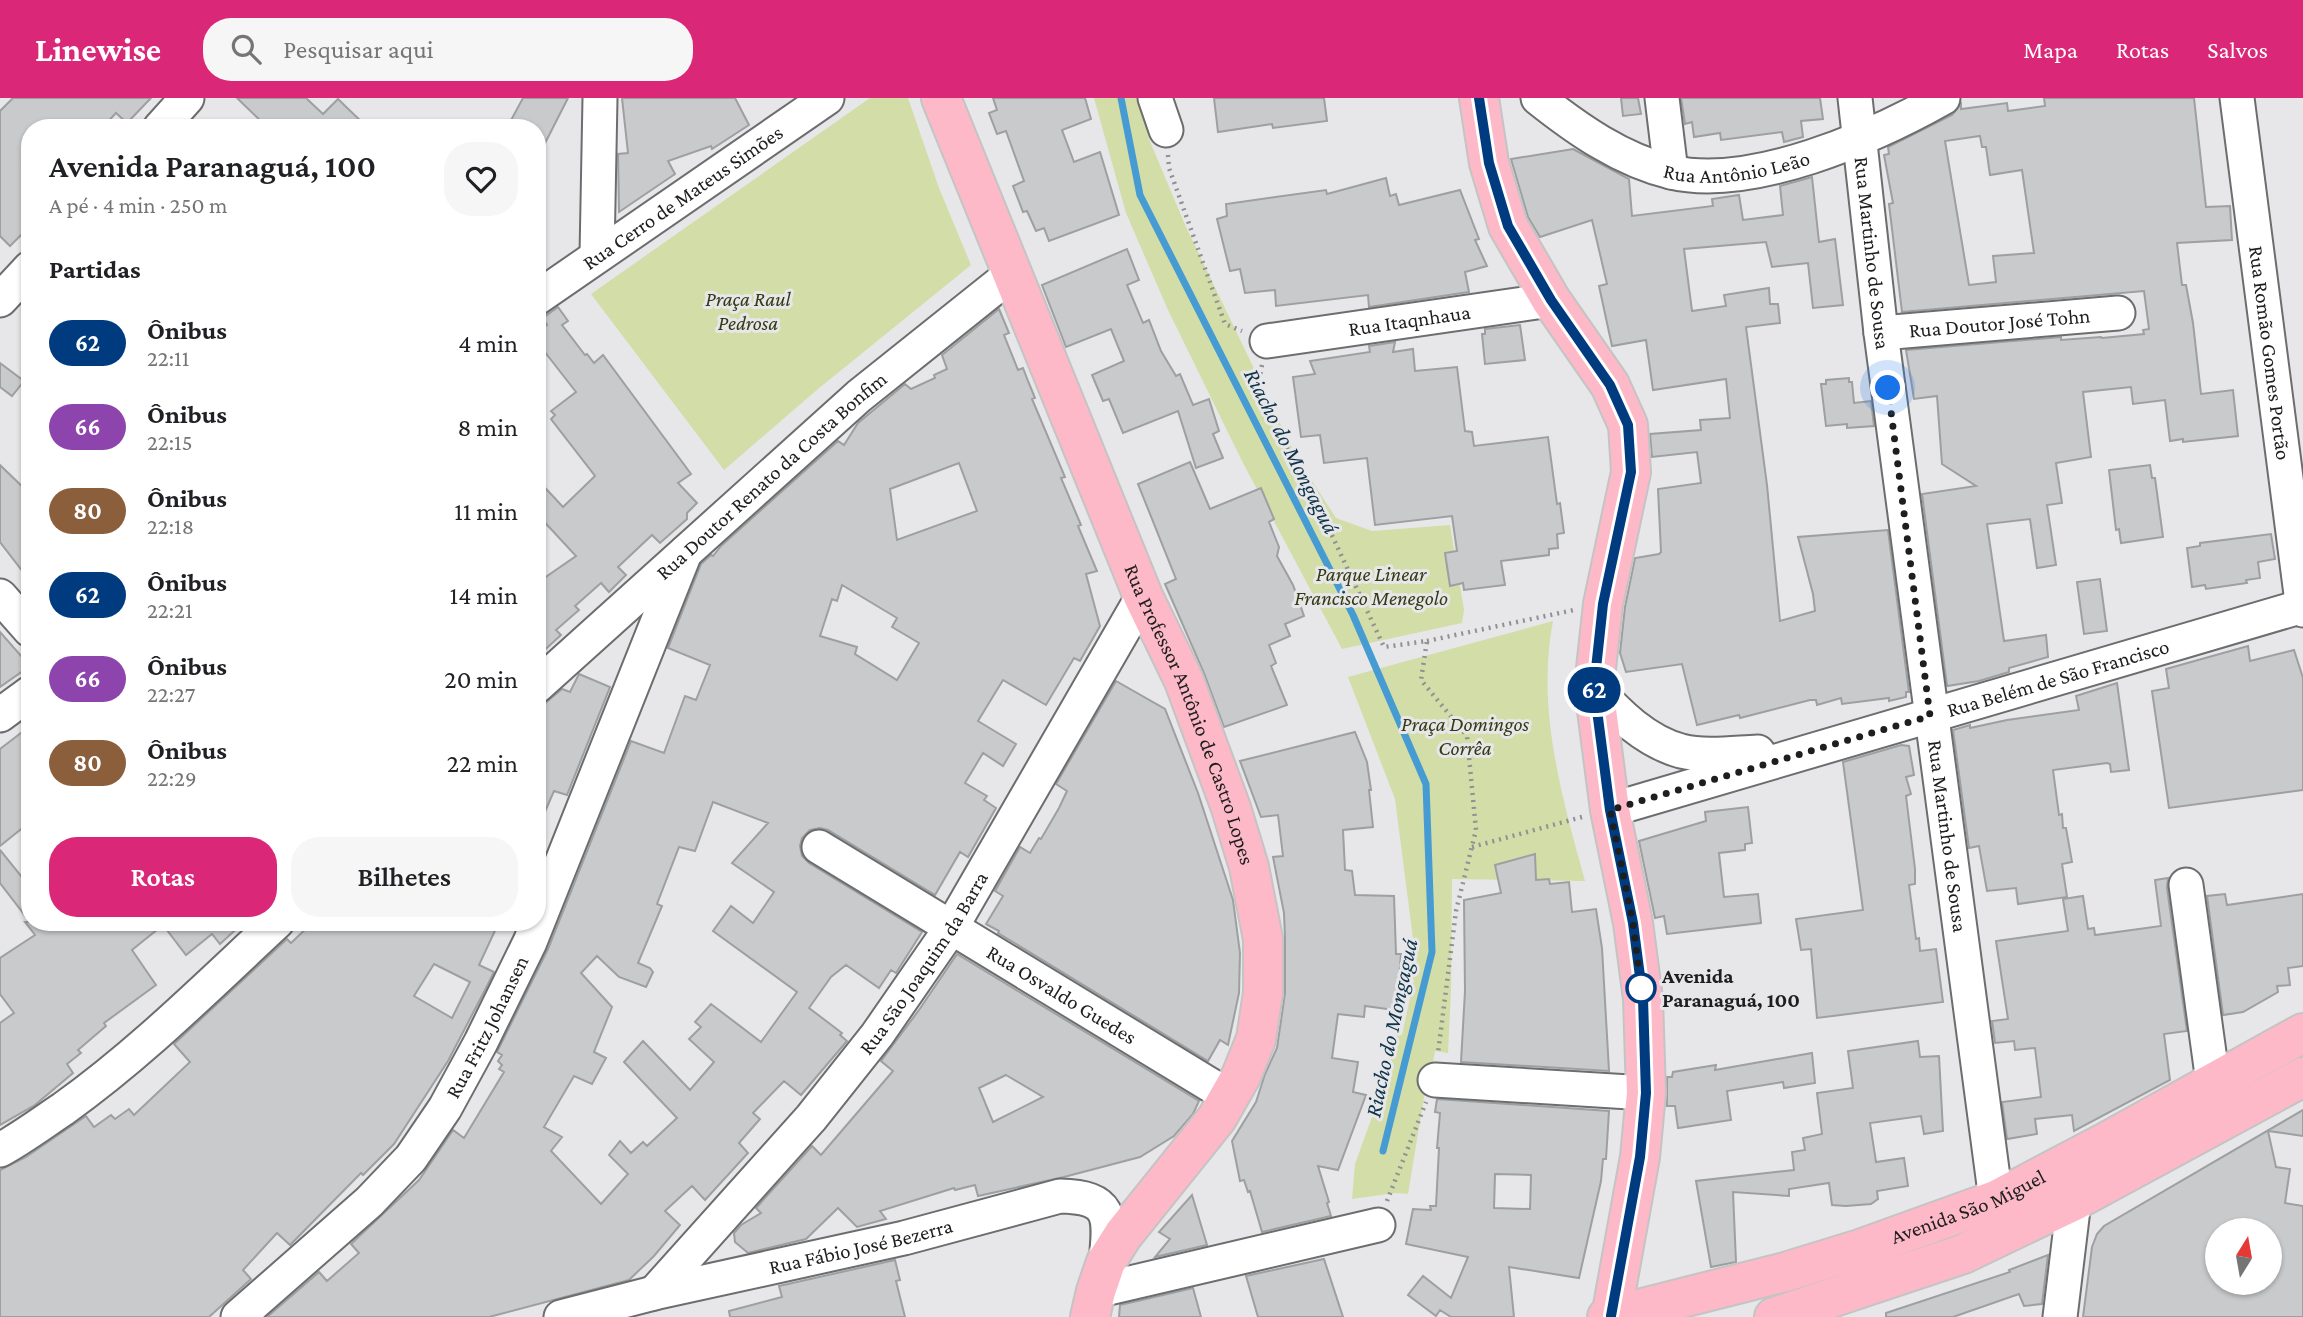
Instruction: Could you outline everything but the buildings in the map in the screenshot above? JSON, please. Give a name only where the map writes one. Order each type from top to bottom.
[{"type":"main road","name":"Rua Professor Antônio de Castro Lopes","points":[[941,98],[1143,596],[1184,681],[1231,808],[1249,867],[1263,939],[1263,993],[1255,1039],[1230,1097],[1209,1128],[1123,1234],[1097,1290]]},
{"type":"main road","points":[[1479,98],[1489,163],[1508,226],[1551,300],[1610,385],[1628,425],[1631,472],[1603,604],[1594,687],[1610,810],[1633,923],[1642,992],[1646,1093],[1640,1157],[1610,1317]]},
{"type":"main road","name":"Avenida São Miguel","points":[[1610,1317],[1772,1276],[1860,1250],[1996,1200],[2303,1033]]},
{"type":"main road","name":"Avenida São Miguel","points":[[1774,1317],[1963,1254],[2074,1201],[2303,1077]]},
{"type":"street","points":[[168,119],[187,98]]},
{"type":"street","points":[[597,255],[600,98]]},
{"type":"street","name":"Rua Cerro de Mateus Simões","points":[[546,292],[827,98]]},
{"type":"street","points":[[1154,98],[1166,130]]},
{"type":"street","name":"Rua Antônio Leão","points":[[1538,98],[1575,127],[1625,155],[1671,172],[1696,175],[1749,173],[1837,149],[1906,119],[1943,98]]},
{"type":"street","points":[[1662,98],[1671,172]]},
{"type":"street","name":"Rua Martinho de Sousa","points":[[1855,98],[1881,333],[1930,716],[1996,1200]]},
{"type":"street","name":"Rua Romão Gomes Portão","points":[[2237,98],[2303,608]]},
{"type":"street","name":"Rua Doutor Renato da Costa Bonfim","points":[[546,678],[859,396],[1013,273]]},
{"type":"street","points":[[0,299],[21,277]]},
{"type":"street","name":"Rua Itaqnhaua","points":[[1267,341],[1551,300]]},
{"type":"street","name":"Rua Doutor José Tohn","points":[[1881,333],[2118,313]]},
{"type":"street","name":"Rua Fritz Johansen","points":[[546,902],[685,553]]},
{"type":"street","points":[[0,596],[21,620]]},
{"type":"street","name":"Rua São Joaquim da Barra","points":[[654,1293],[811,1118],[877,1035],[951,928],[1143,596]]},
{"type":"street","name":"Rua Belém de São Francisco","points":[[1610,810],[2303,608]]},
{"type":"street","name":"Rua Belém de São Francisco","points":[[1594,687],[1632,725],[1659,743],[1683,752],[1712,754],[1813,749]]},
{"type":"street","points":[[0,715],[21,700]]},
{"type":"street","name":"Rua Osvaldo Guedes","points":[[819,847],[1230,1097]]},
{"type":"street","points":[[2186,886],[2213,1082]]},
{"type":"street","points":[[0,1150],[21,1139],[111,1072],[159,1032],[266,931]]},
{"type":"street","name":"Rua Fritz Johansen","points":[[238,1317],[369,1202],[411,1158],[444,1108],[481,1042],[534,931]]},
{"type":"street","points":[[1435,1080],[1646,1093]]},
{"type":"street","name":"Rua Fábio José Bezerra","points":[[561,1317],[654,1293],[904,1238],[1060,1196],[1077,1196],[1091,1200],[1103,1210],[1109,1222],[1097,1290]]},
{"type":"street","points":[[2060,1317],[2074,1201]]},
{"type":"street","points":[[1097,1290],[1378,1225]]},
{"type":"path","points":[[1358,589],[1384,648],[1603,604]]},
{"type":"path","points":[[1378,1225],[1435,1080],[1456,911],[1476,830],[1468,736],[1422,680],[1427,641]]},
{"type":"path","points":[[1471,847],[1610,810]]},
{"type":"green space","name":"Praça Raul Pedrosa","points":[[870,98],[908,98],[939,188],[971,265],[818,389],[724,470],[591,294]]},
{"type":"green space","name":"Parque Linear Francisco Menegolo","points":[[1094,98],[1142,98],[1149,139],[1186,227],[1296,456],[1336,518],[1372,531],[1450,525],[1464,610],[1462,623],[1342,649],[1243,463],[1168,310],[1126,213]]},
{"type":"green space","name":"Praça Domingos Corrêa","points":[[1553,621],[1548,687],[1550,720],[1560,785],[1585,881],[1452,879],[1448,1053],[1435,1051],[1430,1080],[1425,1091],[1408,1194],[1395,1193],[1352,1199],[1355,1164],[1381,1092],[1393,1034],[1402,1035],[1414,980],[1415,954],[1395,799],[1348,677]]},
{"type":"waterway","name":"Riacho do Mongaguá","points":[[1121,98],[1140,195],[1353,615],[1426,784],[1432,952],[1383,1151]]},
{"type":"bus line","name":"62","points":[[1479,98],[1489,163],[1508,226],[1551,300],[1610,385],[1628,425],[1631,472],[1603,604],[1594,687],[1610,810],[1633,923],[1643,999],[1646,1093],[1640,1157],[1611,1316]]},
{"type":"place","name":"Avenida Paranaguá, 100","points":[[1641,988]]},
{"type":"route","points":[[1641,988],[1633,923],[1610,810],[1930,716],[1888,388]]}]
